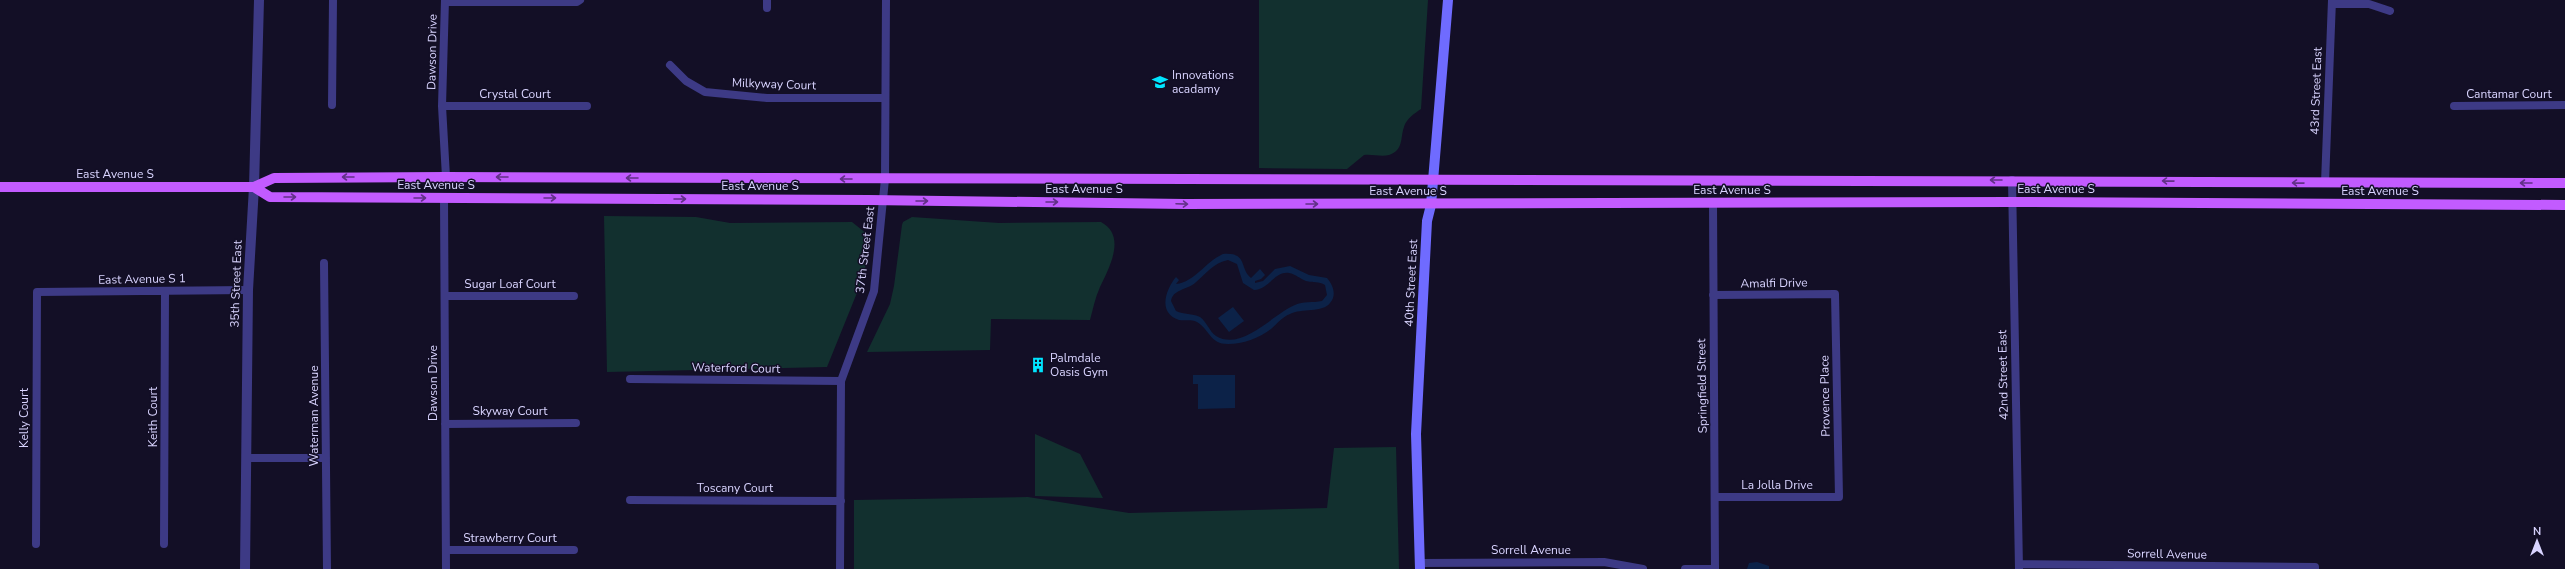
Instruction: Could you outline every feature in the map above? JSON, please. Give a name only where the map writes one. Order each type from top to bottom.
[{"type":"main road","name":"40th Street East","points":[[1420,566],[1417,397],[1427,221],[1431,205],[1448,0]]},
{"type":"main road","name":"East Avenue S","points":[[0,187],[254,187],[274,178],[446,177],[2012,180],[2325,183],[2565,183]]},
{"type":"main road","name":"East Avenue S","points":[[254,187],[270,197],[883,200],[1431,205],[2012,202],[2565,205]]},
{"type":"street","name":"35th Street East","points":[[245,569],[248,290],[254,187],[259,0]]},
{"type":"street","points":[[332,106],[333,0]]},
{"type":"street","name":"37th Street East","points":[[840,569],[841,381],[874,291],[885,179],[886,0]]},
{"type":"street","points":[[445,1],[578,1]]},
{"type":"street","name":"Dawson Drive","points":[[445,1],[442,106],[446,177]]},
{"type":"street","points":[[2332,2],[2369,4],[2390,11]]},
{"type":"street","name":"43rd Street East","points":[[2325,183],[2332,2]]},
{"type":"street","name":"Milkyway Court","points":[[670,65],[686,81],[705,92],[767,98],[885,98]]},
{"type":"street","name":"Cantamar Court","points":[[2454,106],[2565,105]]},
{"type":"street","name":"Crystal Court","points":[[442,106],[587,106]]},
{"type":"street","name":"42nd Street East","points":[[2012,180],[2019,567]]},
{"type":"street","name":"Dawson Drive","points":[[444,198],[446,569]]},
{"type":"street","name":"Springfield Street","points":[[1713,203],[1716,497],[1715,569]]},
{"type":"street","name":"Waterman Avenue","points":[[324,263],[327,569]]},
{"type":"street","name":"East Avenue S 1","points":[[37,292],[248,290]]},
{"type":"street","name":"Keith Court","points":[[164,544],[165,291]]},
{"type":"street","name":"Kelly Court","points":[[36,544],[37,292]]},
{"type":"street","name":"Amalfi Drive","points":[[1713,295],[1835,294]]},
{"type":"street","name":"Provence Place","points":[[1835,294],[1839,497]]},
{"type":"street","name":"Sugar Loaf Court","points":[[445,296],[574,296]]},
{"type":"street","name":"Waterford Court","points":[[630,379],[841,381]]},
{"type":"street","name":"Skyway Court","points":[[445,424],[576,423]]},
{"type":"street","points":[[247,458],[326,458]]},
{"type":"street","name":"La Jolla Drive","points":[[1716,497],[1839,497]]},
{"type":"street","name":"Toscany Court","points":[[630,500],[840,501]]},
{"type":"street","name":"Strawberry Court","points":[[446,550],[574,550]]},
{"type":"street","name":"Sorrell Avenue","points":[[1420,566],[1604,562],[1643,569]]},
{"type":"street","name":"Sorrell Avenue","points":[[2019,567],[2315,568]]},
{"type":"street","points":[[1685,569],[1715,569]]},
{"type":"green space","points":[[1259,0],[1428,0],[1421,109],[1411,116],[1405,124],[1401,143],[1394,153],[1386,156],[1364,155],[1347,169],[1259,168]]},
{"type":"green space","points":[[604,216],[696,217],[730,223],[852,222],[867,234],[865,273],[827,367],[607,372]]},
{"type":"green space","points":[[912,217],[999,223],[1101,222],[1109,228],[1113,235],[1114,253],[1097,295],[1090,320],[991,319],[990,350],[867,352],[890,304],[903,222]]},
{"type":"green space","points":[[1035,434],[1080,454],[1103,498],[1035,496]]},
{"type":"green space","points":[[1396,447],[1399,569],[854,569],[854,500],[1028,497],[1129,513],[1327,508],[1334,448]]},
{"type":"water","points":[[1223,254],[1231,254],[1240,258],[1247,274],[1251,278],[1260,269],[1265,275],[1261,279],[1255,281],[1255,283],[1263,281],[1275,269],[1290,266],[1309,275],[1327,278],[1334,293],[1332,300],[1327,306],[1322,308],[1295,312],[1287,315],[1271,329],[1256,338],[1239,343],[1228,344],[1217,342],[1197,322],[1190,320],[1179,320],[1172,317],[1168,312],[1166,300],[1169,288],[1176,277],[1179,280],[1176,284],[1189,280]],"holes":[[[1228,260],[1237,264],[1243,283],[1254,290],[1264,287],[1279,275],[1289,273],[1294,274],[1306,281],[1325,285],[1327,295],[1322,301],[1295,305],[1257,330],[1236,339],[1226,340],[1216,336],[1200,317],[1176,311],[1171,301],[1174,294],[1192,285],[1210,269],[1223,261]]]},
{"type":"water","points":[[1233,307],[1244,321],[1229,332],[1218,318]]},
{"type":"water","points":[[1193,375],[1235,375],[1235,408],[1198,409],[1198,384],[1193,384]]},
{"type":"water","points":[[1757,562],[1769,566],[1769,569],[1747,569],[1749,563]]},
{"type":"place","name":"Innovations acadamy","points":[[1160,82]]},
{"type":"place","name":"Palmdale Oasis Gym","points":[[1038,365]]}]
